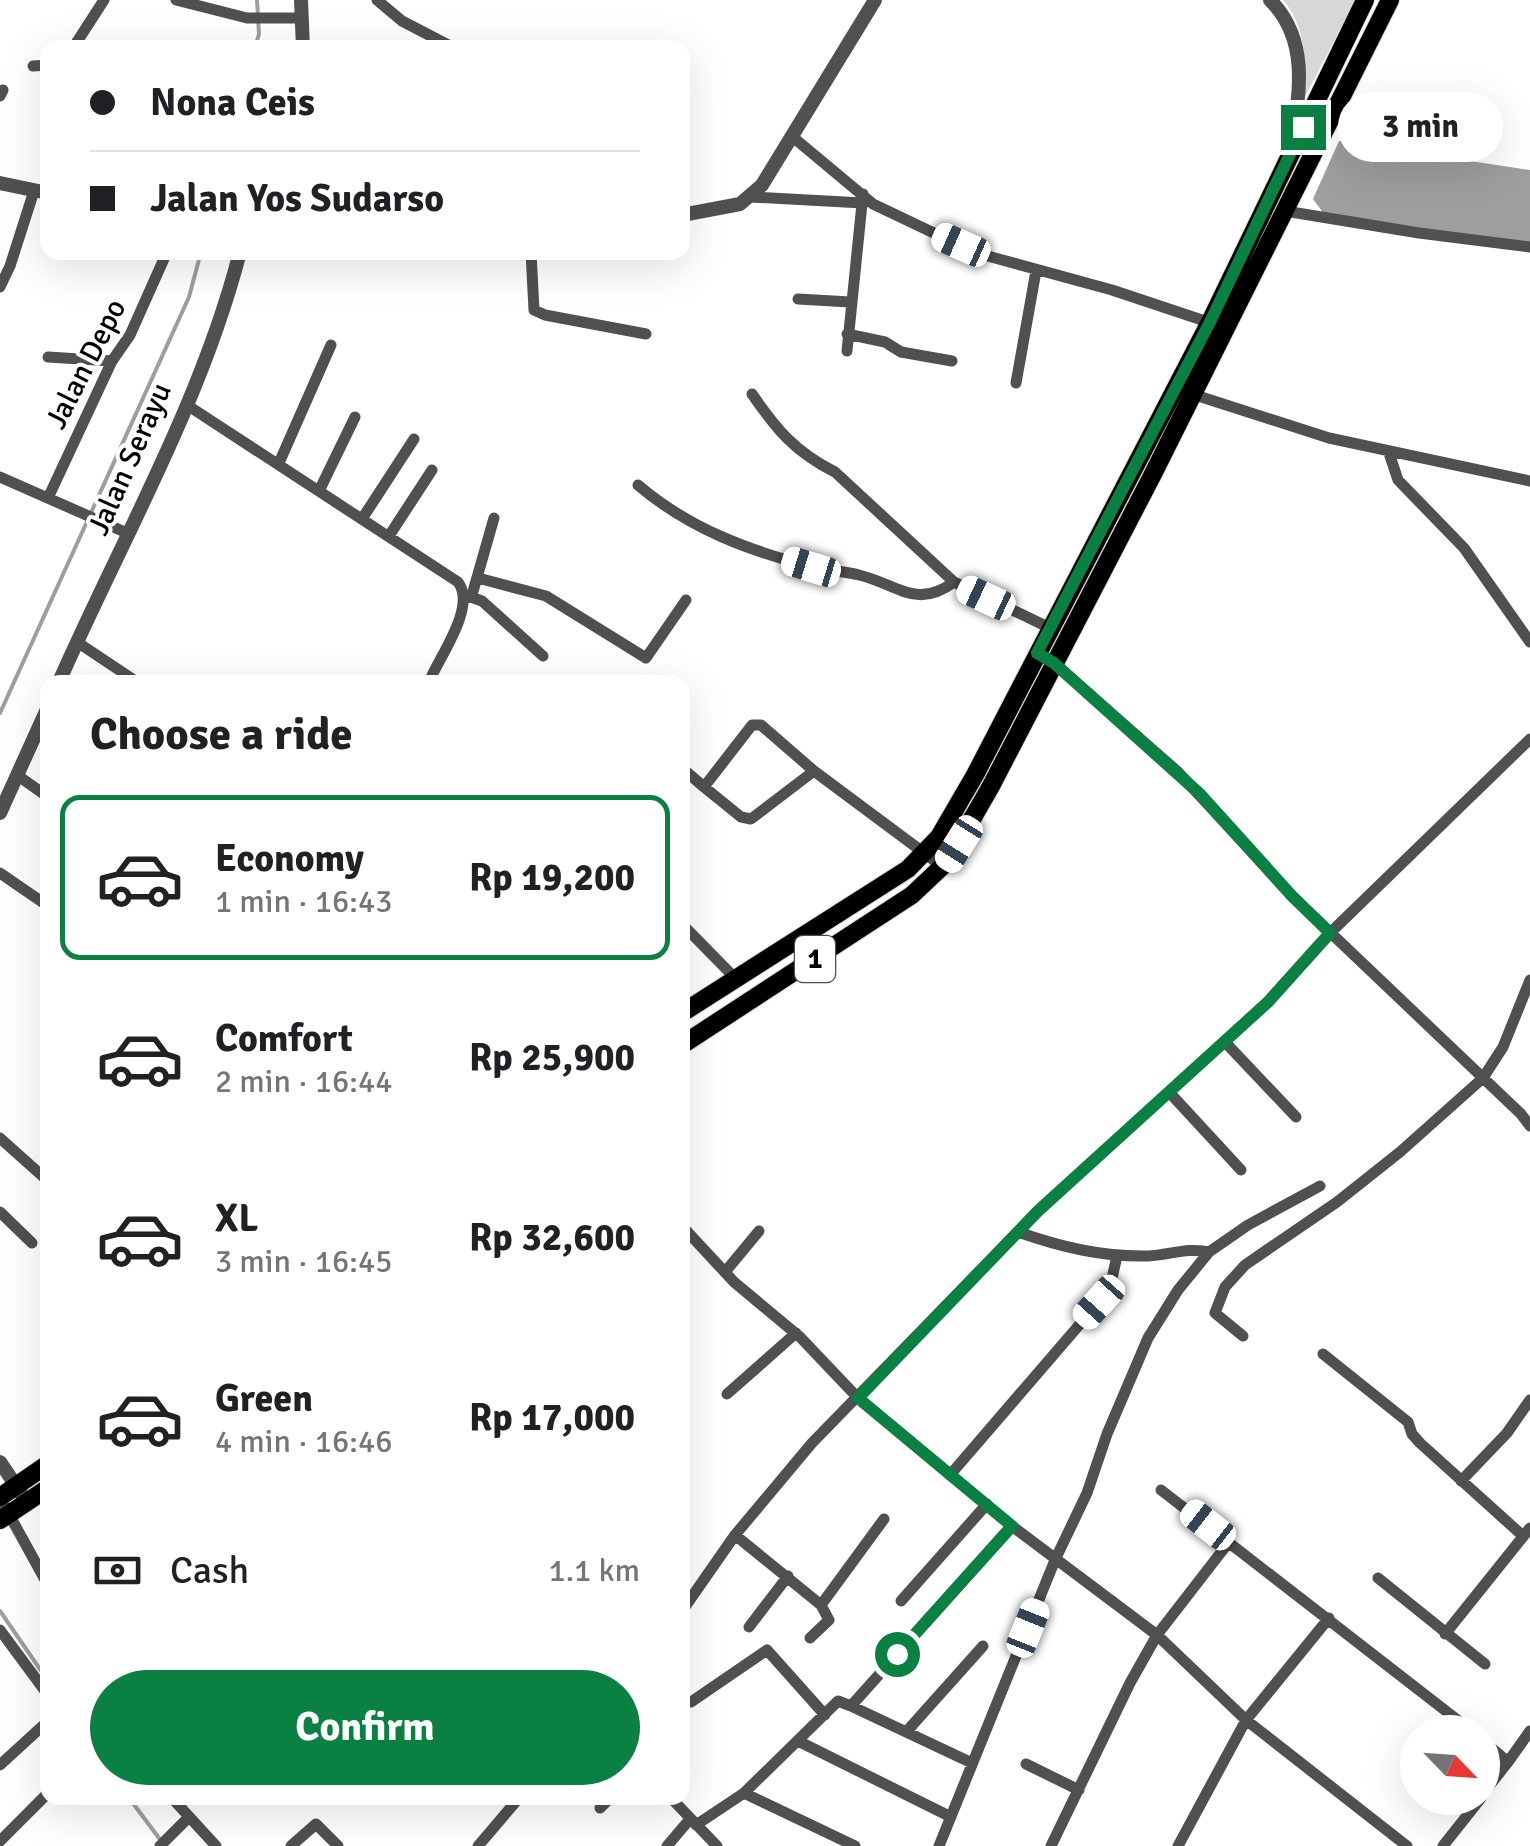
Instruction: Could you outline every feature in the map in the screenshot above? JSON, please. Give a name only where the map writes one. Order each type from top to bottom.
[{"type":"highway","name":"1","points":[[690,1040],[912,895],[943,867],[977,813],[1192,394],[1217,325],[1290,155],[1365,0]]},
{"type":"highway","name":"1","points":[[690,1008],[877,890],[924,854],[939,837],[1050,628],[1284,210],[1390,0]]},
{"type":"highway","points":[[17,1500],[40,1473]]},
{"type":"street","points":[[78,40],[104,0]]},
{"type":"street","points":[[176,0],[224,7],[247,18],[302,18]]},
{"type":"street","points":[[301,0],[303,40]]},
{"type":"street","points":[[378,0],[402,21],[439,40]]},
{"type":"street","points":[[751,197],[794,138],[875,0]]},
{"type":"street","points":[[1270,0],[1289,25],[1300,62],[1290,155]]},
{"type":"street","points":[[33,66],[40,66]]},
{"type":"street","points":[[794,138],[865,200],[984,255],[1112,290],[1217,325]]},
{"type":"street","points":[[0,183],[40,192]]},
{"type":"street","points":[[0,287],[40,194]]},
{"type":"street","points":[[690,214],[751,197],[865,200]]},
{"type":"street","points":[[847,351],[865,200]]},
{"type":"street","points":[[1284,210],[1530,247]]},
{"type":"street","name":"Jalan Depo","points":[[48,498],[163,260]]},
{"type":"street","name":"Jalan Serayu","points":[[61,675],[187,405],[238,260]]},
{"type":"street","points":[[531,260],[534,310],[646,334]]},
{"type":"street","points":[[1016,383],[1036,272]]},
{"type":"street","points":[[798,299],[850,302]]},
{"type":"street","points":[[847,334],[885,342],[901,352],[952,362]]},
{"type":"street","points":[[279,463],[331,346]]},
{"type":"street","points":[[48,357],[112,361]]},
{"type":"street","points":[[752,394],[793,446],[812,462],[834,472],[954,582],[1050,628]]},
{"type":"street","points":[[1192,394],[1329,438],[1530,481]]},
{"type":"street","points":[[187,405],[458,582],[468,595],[542,656]]},
{"type":"street","points":[[319,491],[355,417]]},
{"type":"street","points":[[362,519],[414,439]]},
{"type":"street","points":[[1389,453],[1398,480],[1464,548],[1530,642]]},
{"type":"street","points":[[388,536],[432,470]]},
{"type":"street","points":[[0,477],[127,534]]},
{"type":"street","points":[[638,485],[662,506],[698,528],[766,553],[867,577],[910,594],[939,593],[954,582]]},
{"type":"street","points":[[432,675],[478,578],[494,518]]},
{"type":"street","points":[[478,578],[546,596],[646,658],[686,600]]},
{"type":"street","points":[[77,642],[126,675]]},
{"type":"street","points":[[1037,653],[1054,663],[1200,794],[1292,896],[1530,1126]]},
{"type":"street","points":[[704,787],[756,723],[943,867]]},
{"type":"street","points":[[0,812],[40,725]]},
{"type":"street","points":[[690,1600],[736,1535],[812,1443],[1018,1232],[1268,1002],[1330,933],[1530,739]]},
{"type":"street","points":[[690,775],[741,817],[751,819],[814,771]]},
{"type":"street","points":[[18,775],[40,790]]},
{"type":"street","points":[[0,873],[40,900]]},
{"type":"street","points":[[690,932],[736,979]]},
{"type":"street","points":[[1243,1336],[1217,1316],[1215,1308],[1225,1287],[1245,1265],[1362,1182],[1483,1078],[1502,1047],[1530,980]]},
{"type":"street","points":[[1225,1042],[1296,1117]]},
{"type":"street","points":[[1169,1092],[1241,1170]]},
{"type":"street","points":[[0,1138],[40,1174]]},
{"type":"street","points":[[938,1846],[1055,1560],[1088,1493],[1107,1434],[1148,1338],[1178,1290],[1210,1252],[1248,1225],[1320,1186]]},
{"type":"street","points":[[0,1212],[32,1243]]},
{"type":"street","points":[[725,1272],[759,1231]]},
{"type":"street","points":[[1018,1232],[1064,1248],[1116,1256],[1210,1252]]},
{"type":"street","points":[[690,1235],[725,1272],[796,1332],[858,1398],[1012,1526],[1157,1635],[1246,1720],[1407,1846]]},
{"type":"street","points":[[950,1475],[1099,1302],[1111,1283],[1116,1256]]},
{"type":"street","points":[[727,1394],[796,1332]]},
{"type":"street","points":[[1323,1354],[1408,1422],[1413,1435],[1461,1482],[1527,1532],[1445,1634]]},
{"type":"street","points":[[1461,1482],[1524,1420],[1530,1400]]},
{"type":"street","points":[[0,1462],[40,1563]]},
{"type":"street","points":[[1161,1490],[1452,1715]]},
{"type":"street","points":[[902,1601],[988,1504]]},
{"type":"street","points":[[821,1605],[884,1520]]},
{"type":"street","points":[[851,1706],[1012,1526]]},
{"type":"street","points":[[736,1535],[821,1605],[828,1620],[810,1638]]},
{"type":"street","points":[[1051,1846],[1130,1682],[1157,1635],[1229,1542]]},
{"type":"street","points":[[749,1627],[788,1576]]},
{"type":"street","points":[[1378,1578],[1486,1664]]},
{"type":"street","points":[[1178,1846],[1246,1720],[1329,1618]]},
{"type":"street","points":[[0,1630],[40,1684]]},
{"type":"street","points":[[907,1731],[983,1646]]},
{"type":"street","points":[[690,1702],[766,1650],[825,1715]]},
{"type":"street","points":[[667,1846],[693,1822],[744,1793],[838,1701],[972,1763]]},
{"type":"street","points":[[0,1766],[40,1728]]},
{"type":"street","points":[[1500,1772],[1530,1731]]},
{"type":"street","points":[[798,1740],[950,1816]]},
{"type":"street","points":[[1500,1755],[1508,1762]]},
{"type":"street","points":[[1026,1764],[1079,1790]]},
{"type":"street","points":[[744,1793],[855,1846]]},
{"type":"street","points":[[0,1842],[40,1802]]},
{"type":"street","points":[[178,1805],[216,1846]]},
{"type":"street","points":[[478,1846],[514,1805]]},
{"type":"street","points":[[600,1808],[603,1805]]},
{"type":"street","points":[[677,1805],[716,1846]]},
{"type":"street","points":[[1443,1846],[1467,1815]]},
{"type":"street","points":[[164,1842],[189,1818]]},
{"type":"street","points":[[290,1846],[315,1824],[338,1846]]},
{"type":"shaded area","points":[[1283,0],[1355,0],[1305,97],[1300,33]]},
{"type":"shaded area","points":[[1339,141],[1530,170],[1530,244],[1324,214],[1313,199]]},
{"type":"waterway","points":[[257,0],[257,40]]},
{"type":"waterway","points":[[0,713],[189,297],[199,260]]},
{"type":"waterway","points":[[0,1611],[40,1669]]},
{"type":"waterway","points":[[134,1805],[162,1842]]},
{"type":"route","points":[[897,1654],[1012,1526],[858,1398],[1038,1211],[1268,1002],[1330,933],[1178,772],[1054,663],[1037,653],[1210,322],[1303,127]]}]
